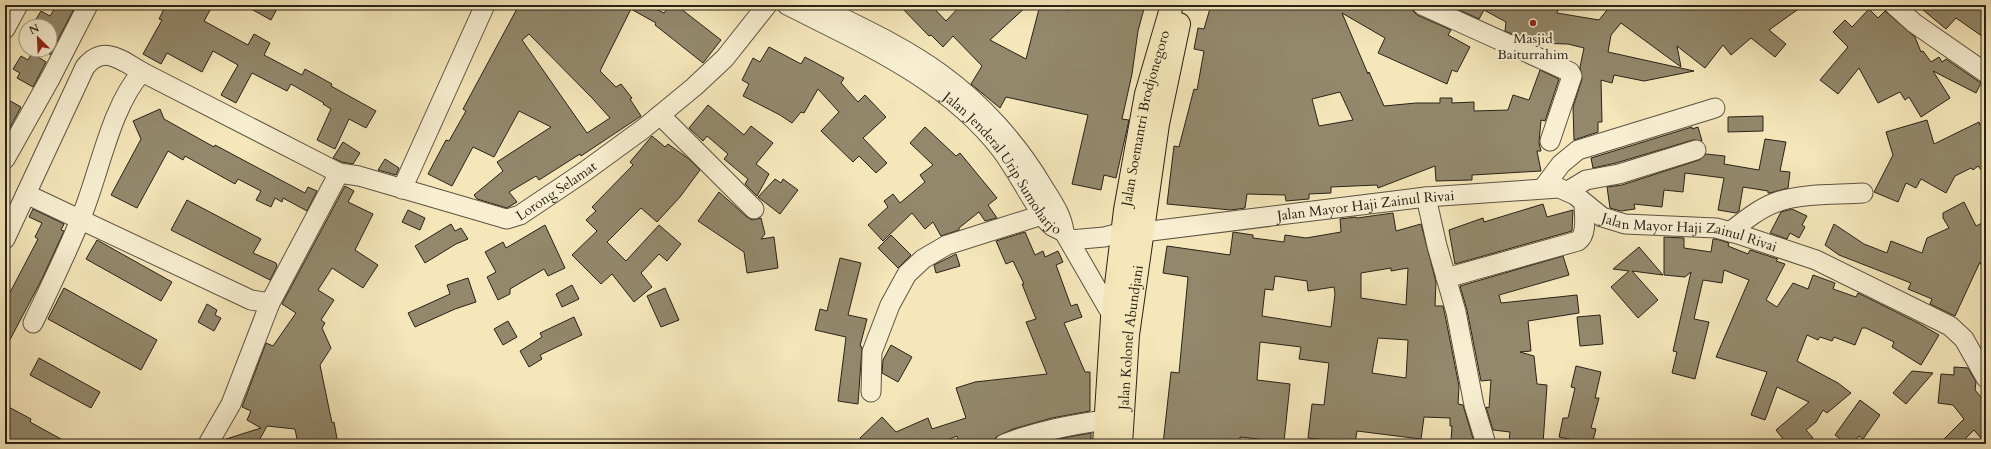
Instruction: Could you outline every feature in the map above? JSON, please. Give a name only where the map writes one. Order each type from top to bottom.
[{"type":"main road","name":"Jalan Soemantri Brodjonegoro","points":[[1133,232],[1130,178],[1146,94],[1172,5]]},
{"type":"main road","name":"Jalan Soemantri Brodjonegoro","points":[[1133,232],[1184,5]]},
{"type":"main road","name":"Jalan Kolonel Abundjani","points":[[1104,444],[1112,318],[1133,232]]},
{"type":"main road","name":"Jalan Kolonel Abundjani","points":[[1121,444],[1133,232]]},
{"type":"street","points":[[5,29],[18,5]]},
{"type":"street","points":[[5,159],[51,77],[88,5]]},
{"type":"street","points":[[402,189],[485,5]]},
{"type":"street","name":"Lorong Selamat","points":[[5,239],[85,67],[88,63],[103,55],[110,55],[118,58],[142,72],[340,173],[359,176],[507,219],[527,210],[584,172],[660,115],[694,87],[725,58],[767,5]]},
{"type":"street","name":"Jalan Jenderal Urip Sumoharjo","points":[[787,5],[878,52],[922,77],[938,89],[968,116],[1002,151],[1042,215],[1052,226],[1066,236]]},
{"type":"street","name":"Jalan Jenderal Urip Sumoharjo","points":[[816,5],[879,36],[930,66],[954,84],[978,106],[1001,130],[1030,165],[1059,213],[1066,236]]},
{"type":"street","points":[[1422,5],[1570,72],[1572,76],[1550,141]]},
{"type":"street","points":[[1894,5],[1914,23],[1984,68]]},
{"type":"street","points":[[33,323],[80,220],[122,101],[134,81],[142,72]]},
{"type":"street","points":[[1543,188],[1561,164],[1578,150],[1715,108]]},
{"type":"street","points":[[660,115],[754,209]]},
{"type":"street","points":[[1568,192],[1586,180],[1619,174],[1696,150]]},
{"type":"street","points":[[208,444],[231,404],[270,302],[340,173]]},
{"type":"street","name":"Jalan Mayor Haji Zainul Rivai","points":[[1066,236],[1104,237],[1133,232],[1426,197],[1558,188],[1568,192],[1602,217],[1624,224],[1716,228],[1816,260],[1950,326],[1964,339],[1986,378]]},
{"type":"street","points":[[1730,232],[1752,215],[1778,202],[1797,198],[1864,192]]},
{"type":"street","points":[[26,194],[251,300],[270,302]]},
{"type":"street","points":[[1426,197],[1456,312],[1474,405],[1486,444]]},
{"type":"street","points":[[1446,278],[1578,241],[1582,237],[1584,230],[1584,203]]},
{"type":"street","points":[[871,392],[872,352],[890,305],[907,274],[923,259],[947,245],[1042,215]]},
{"type":"street","points":[[1066,236],[1112,318],[1128,335]]},
{"type":"street","points":[[1004,444],[1029,434],[1058,427],[1105,420]]},
{"type":"building","points":[[57,5],[76,5],[58,40],[58,18],[37,18],[41,11],[50,16]]},
{"type":"building","points":[[166,5],[213,5],[204,21],[248,45],[254,34],[270,43],[264,55],[302,75],[305,69],[332,84],[331,86],[376,111],[366,128],[349,119],[335,149],[317,140],[331,109],[323,104],[324,103],[291,84],[287,91],[252,73],[236,103],[221,95],[238,65],[213,51],[202,72],[167,53],[161,64],[143,54],[162,20],[159,19]]},
{"type":"building","points":[[244,5],[279,5],[271,20]]},
{"type":"building","points":[[519,5],[648,5],[664,13],[670,5],[676,5],[721,40],[703,63],[655,25],[656,23],[631,9],[600,71],[616,87],[621,84],[632,98],[630,99],[641,116],[581,156],[580,154],[539,180],[536,176],[509,192],[517,202],[507,208],[477,199],[474,195],[503,171],[497,162],[551,127],[519,111],[494,157],[473,147],[452,186],[428,174],[446,140],[449,141],[466,111],[463,109]],"holes":[[[529,34],[610,118],[587,133],[522,40]]]},
{"type":"building","points":[[899,5],[931,5],[946,21],[961,5],[1028,5],[990,40],[1026,59],[1040,5],[1069,10],[1070,5],[1145,5],[1138,31],[1132,74],[1122,119],[1129,120],[1116,178],[1104,175],[1101,190],[1072,184],[1088,115],[1006,97],[1000,108],[971,84],[982,66],[953,36],[943,47],[931,35],[929,36]]},
{"type":"building","points":[[1211,5],[1411,5],[1413,11],[1417,15],[1451,30],[1448,35],[1470,47],[1457,72],[1452,70],[1447,84],[1378,53],[1385,38],[1342,13],[1368,74],[1369,72],[1384,106],[1416,103],[1440,103],[1440,98],[1452,98],[1452,103],[1474,102],[1474,111],[1508,110],[1513,95],[1529,100],[1540,70],[1559,79],[1545,121],[1541,120],[1539,143],[1541,151],[1537,151],[1541,171],[1472,175],[1472,180],[1436,181],[1435,166],[1378,188],[1377,185],[1331,187],[1331,193],[1309,194],[1309,199],[1286,201],[1285,195],[1247,194],[1245,208],[1231,210],[1167,204],[1174,146],[1179,147],[1194,89],[1197,90],[1204,51],[1194,49],[1198,28],[1204,29]],"holes":[[[1340,92],[1353,120],[1319,126],[1312,99]]]},
{"type":"building","points":[[1449,5],[1509,5],[1558,8],[1557,13],[1599,20],[1611,5],[1804,5],[1769,30],[1786,44],[1775,57],[1751,38],[1731,55],[1723,45],[1705,68],[1677,46],[1681,67],[1621,23],[1611,35],[1608,52],[1694,71],[1644,81],[1614,75],[1612,83],[1601,80],[1602,122],[1598,122],[1598,132],[1574,140],[1573,107],[1582,79],[1580,67],[1584,48],[1568,44],[1532,43],[1505,31],[1506,22],[1484,10],[1479,19]]},
{"type":"building","points":[[1917,5],[1986,5],[1986,39],[1956,18],[1946,29]]},
{"type":"building","points":[[1869,9],[1878,18],[1885,11],[1915,37],[1921,52],[1923,51],[1931,62],[1939,57],[1942,62],[1946,59],[1981,83],[1976,93],[1933,71],[1950,98],[1921,117],[1909,97],[1905,100],[1900,92],[1878,103],[1859,68],[1838,94],[1820,80],[1848,47],[1833,32],[1845,20],[1852,27]]},
{"type":"building","points":[[769,47],[801,64],[805,57],[844,78],[841,83],[858,102],[865,95],[886,117],[863,138],[887,163],[876,173],[859,156],[853,162],[821,131],[839,112],[818,89],[804,113],[801,112],[792,123],[780,115],[743,96],[749,84],[742,80],[753,58],[760,62]]},
{"type":"building","points":[[20,58],[28,60],[29,58],[40,58],[46,62],[33,87],[17,78],[20,73],[13,69]]},
{"type":"building","points":[[5,98],[21,107],[5,137]]},
{"type":"building","points":[[708,105],[744,135],[751,126],[773,143],[756,164],[769,174],[757,196],[745,184],[748,179],[724,159],[728,154],[707,136],[703,141],[689,128]]},
{"type":"building","points":[[160,109],[164,119],[214,147],[215,145],[305,193],[308,187],[317,191],[307,211],[283,198],[282,202],[275,198],[271,207],[256,200],[261,191],[238,179],[235,184],[185,156],[183,160],[168,151],[137,208],[111,195],[141,139],[133,121]]},
{"type":"building","points":[[1763,116],[1763,131],[1728,132],[1728,117]]},
{"type":"building","points":[[1927,120],[1934,144],[1979,122],[1980,125],[1986,122],[1986,176],[1978,166],[1973,170],[1971,168],[1955,176],[1946,193],[1921,179],[1916,188],[1906,183],[1898,202],[1874,192],[1893,155],[1886,132]]},
{"type":"building","points":[[925,127],[956,156],[960,153],[997,198],[988,205],[997,218],[985,221],[979,212],[959,228],[959,230],[941,236],[933,222],[925,229],[912,213],[883,241],[868,225],[888,207],[884,201],[893,194],[900,203],[925,182],[920,175],[933,165],[910,143]]},
{"type":"building","points":[[1692,127],[1692,129],[1698,127],[1702,141],[1693,140],[1616,163],[1593,168],[1591,158]]},
{"type":"building","points":[[652,136],[665,147],[668,144],[689,159],[700,170],[680,197],[657,222],[641,208],[607,242],[626,261],[659,225],[681,244],[667,261],[659,254],[641,273],[652,287],[634,302],[612,274],[601,284],[572,255],[597,231],[586,220],[596,211],[592,207],[633,165],[630,162]]},
{"type":"building","points":[[1765,139],[1786,142],[1780,171],[1790,172],[1788,188],[1768,193],[1768,191],[1743,187],[1739,211],[1736,213],[1718,210],[1724,178],[1685,173],[1683,192],[1664,190],[1662,207],[1634,204],[1635,209],[1621,211],[1610,208],[1607,187],[1622,185],[1699,160],[1706,154],[1725,156],[1724,164],[1759,170]]},
{"type":"building","points":[[343,142],[360,153],[353,164],[342,162],[333,158]]},
{"type":"building","points":[[385,159],[399,168],[396,175],[378,170]]},
{"type":"building","points":[[775,179],[781,183],[783,179],[798,190],[780,214],[758,197]]},
{"type":"building","points":[[345,186],[354,191],[348,202],[373,214],[355,250],[378,265],[363,288],[332,268],[318,290],[334,300],[321,320],[325,323],[322,328],[331,348],[320,365],[338,444],[298,444],[295,429],[267,426],[257,444],[221,444],[223,440],[261,428],[247,420],[251,411],[242,407],[266,343],[273,346],[296,313],[282,304]]},
{"type":"building","points":[[719,192],[747,217],[752,220],[761,218],[765,234],[761,239],[774,237],[778,268],[747,273],[744,252],[698,221]]},
{"type":"building","points":[[187,200],[261,239],[253,253],[276,263],[277,266],[270,280],[171,230]]},
{"type":"building","points":[[1964,202],[1976,226],[1986,221],[1986,274],[1980,262],[1955,316],[1930,304],[1932,299],[1908,289],[1911,283],[1839,255],[1825,245],[1834,224],[1864,244],[1887,253],[1891,241],[1922,253],[1927,238],[1949,228],[1943,218],[1943,213]]},
{"type":"building","points":[[1543,204],[1547,217],[1573,210],[1572,231],[1455,264],[1449,230],[1483,218],[1484,222]]},
{"type":"building","points":[[33,209],[64,224],[61,230],[64,231],[42,279],[5,349],[5,302],[38,239],[35,237],[42,223],[29,217]]},
{"type":"building","points":[[1792,209],[1807,216],[1802,225],[1805,227],[1799,238],[1790,233],[1787,239],[1770,233],[1781,212]]},
{"type":"building","points":[[408,210],[425,218],[420,230],[402,222]]},
{"type":"building","points":[[1393,213],[1396,231],[1421,224],[1436,282],[1435,306],[1443,306],[1445,315],[1459,386],[1458,404],[1463,405],[1474,442],[1451,441],[1452,426],[1450,426],[1450,418],[1424,417],[1421,439],[1357,431],[1355,443],[1308,438],[1312,404],[1324,405],[1329,363],[1299,359],[1301,347],[1260,342],[1257,380],[1290,384],[1284,442],[1240,437],[1240,444],[1163,444],[1171,372],[1179,373],[1188,277],[1163,273],[1167,246],[1230,255],[1233,232],[1253,235],[1253,238],[1284,242],[1285,235],[1306,238],[1341,232],[1340,219]],"holes":[[[1391,268],[1391,271],[1408,268],[1406,305],[1361,298],[1361,273]],[[1275,276],[1307,281],[1308,291],[1334,287],[1335,294],[1331,327],[1262,316],[1265,289],[1273,290]],[[1378,338],[1408,340],[1406,378],[1372,373]]]},
{"type":"building","points":[[451,224],[455,231],[461,228],[468,239],[456,244],[425,263],[415,246]]},
{"type":"building","points":[[545,225],[565,268],[548,276],[544,269],[510,289],[510,294],[498,300],[487,277],[496,272],[485,252],[503,242],[506,248]]},
{"type":"building","points":[[1025,232],[1035,255],[1043,251],[1045,257],[1058,251],[1063,262],[1056,265],[1071,306],[1077,304],[1082,317],[1064,323],[1085,372],[1090,372],[1090,411],[1052,418],[1013,429],[996,437],[993,444],[959,444],[957,436],[938,444],[866,444],[860,438],[882,417],[896,432],[928,418],[932,429],[966,418],[956,388],[975,382],[1047,374],[1026,322],[1036,319],[1022,284],[1024,284],[1013,261],[1006,264],[996,241]]},
{"type":"building","points":[[891,235],[911,255],[898,268],[878,248]]},
{"type":"building","points":[[1664,237],[1684,238],[1684,248],[1711,252],[1713,239],[1716,239],[1729,243],[1728,246],[1748,254],[1750,250],[1778,259],[1776,261],[1785,264],[1766,300],[1777,307],[1793,283],[1808,289],[1813,275],[1835,283],[1833,289],[1856,297],[1858,293],[1939,335],[1921,365],[1892,347],[1894,342],[1866,328],[1862,328],[1855,345],[1834,337],[1832,341],[1820,337],[1818,340],[1807,335],[1797,361],[1838,383],[1851,393],[1827,413],[1823,410],[1816,422],[1806,430],[1813,438],[1806,444],[1787,444],[1776,430],[1809,402],[1777,387],[1765,420],[1751,415],[1767,372],[1716,357],[1749,280],[1724,270],[1722,283],[1703,280],[1694,319],[1709,322],[1695,379],[1672,373],[1677,352],[1673,351],[1691,272],[1685,277],[1664,275]]},
{"type":"building","points":[[97,240],[172,282],[161,301],[86,259]]},
{"type":"building","points":[[1639,247],[1663,275],[1632,271],[1658,300],[1638,318],[1611,287],[1629,271],[1613,269]]},
{"type":"building","points":[[956,254],[960,266],[936,273],[934,265]]},
{"type":"building","points":[[1563,256],[1569,275],[1499,295],[1501,303],[1577,295],[1579,313],[1528,321],[1531,351],[1520,352],[1534,356],[1537,384],[1547,385],[1543,444],[1509,442],[1510,432],[1493,430],[1486,407],[1489,408],[1491,380],[1481,381],[1467,310],[1460,286]]},
{"type":"building","points":[[840,258],[861,263],[848,315],[867,319],[860,346],[862,347],[858,404],[838,401],[846,337],[815,330],[820,309],[827,311]]},
{"type":"building","points":[[468,278],[476,302],[455,309],[415,327],[408,313],[450,294],[447,285]]},
{"type":"building","points":[[572,285],[579,299],[562,307],[556,294]]},
{"type":"building","points":[[64,288],[157,340],[141,370],[48,319]]},
{"type":"building","points":[[665,288],[679,320],[661,327],[647,296]]},
{"type":"building","points":[[207,304],[217,310],[215,315],[221,318],[214,331],[198,322]]},
{"type":"building","points":[[1600,315],[1603,344],[1580,346],[1577,317]]},
{"type":"building","points":[[574,317],[582,335],[540,355],[542,359],[529,367],[520,351],[542,337],[540,333]]},
{"type":"building","points":[[508,321],[517,337],[503,345],[494,329]]},
{"type":"building","points":[[891,345],[912,357],[898,382],[882,373],[883,360]]},
{"type":"building","points":[[39,358],[100,392],[91,408],[30,375]]},
{"type":"building","points":[[1576,366],[1601,372],[1595,398],[1599,398],[1591,428],[1596,429],[1592,444],[1559,437],[1563,418],[1568,418],[1575,388],[1571,387]]},
{"type":"building","points":[[1954,367],[1968,368],[1976,382],[1975,390],[1986,403],[1986,444],[1974,430],[1960,444],[1939,444],[1964,419],[1953,405],[1938,403],[1941,374],[1954,375]]},
{"type":"building","points":[[1912,371],[1933,373],[1906,404],[1893,393]]},
{"type":"building","points":[[1860,400],[1880,415],[1863,439],[1859,436],[1853,444],[1847,444],[1835,435]]},
{"type":"building","points":[[5,405],[31,419],[30,422],[70,444],[5,444]]},
{"type":"building","points":[[1091,433],[1091,444],[1039,444],[1068,437]]},
{"type":"place","name":"Masjid Baiturrahim","points":[[1533,23]]}]
